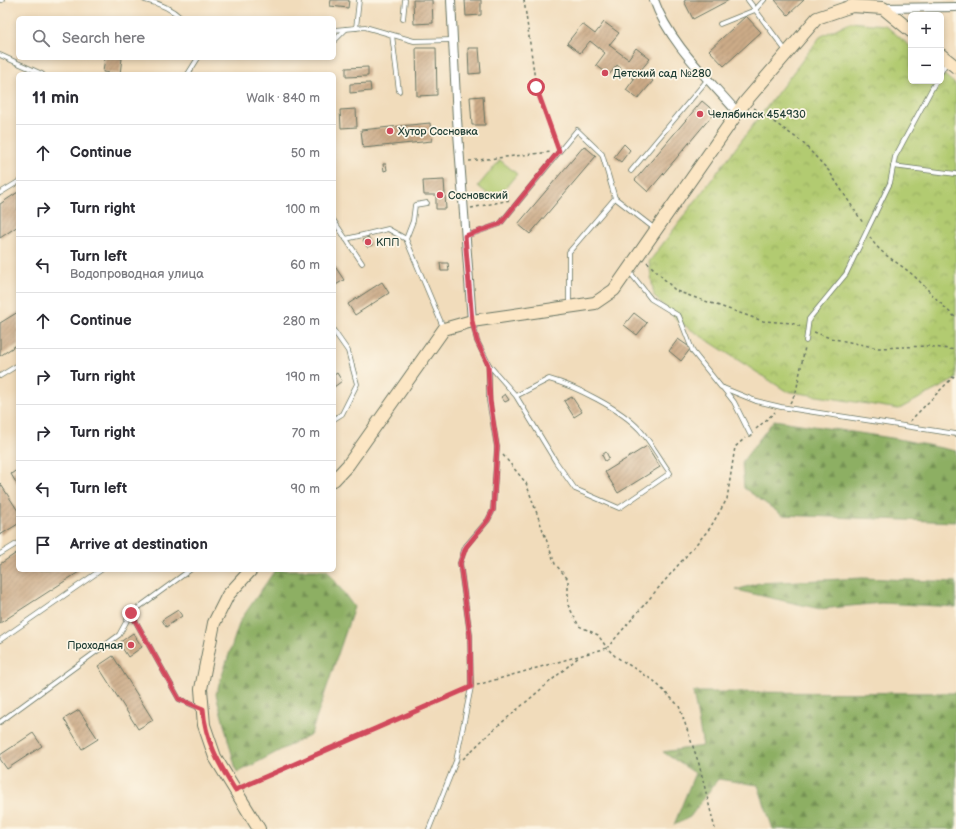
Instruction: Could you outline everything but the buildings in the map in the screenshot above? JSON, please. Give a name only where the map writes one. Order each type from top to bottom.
[{"type":"street","points":[[451,0],[463,209],[472,321]]},
{"type":"street","points":[[654,0],[660,17],[675,39],[737,112]]},
{"type":"street","points":[[336,478],[348,465],[444,329],[472,321],[595,303],[614,290],[737,112],[817,18],[852,6],[883,8],[928,4],[956,7]]},
{"type":"street","points":[[883,8],[908,29]]},
{"type":"street","points":[[249,572],[228,595],[214,623],[201,689],[204,724],[215,757],[259,829]]},
{"type":"lane","points":[[145,0],[164,7],[178,16]]},
{"type":"lane","points":[[356,28],[359,0]]},
{"type":"lane","points":[[403,19],[405,0]]},
{"type":"lane","points":[[748,0],[787,52]]},
{"type":"lane","points":[[720,24],[755,10],[764,0]]},
{"type":"lane","points":[[336,30],[365,28],[414,41],[453,40]]},
{"type":"lane","points":[[336,39],[347,29]]},
{"type":"lane","points":[[392,34],[399,91]]},
{"type":"lane","points":[[0,55],[38,72]]},
{"type":"lane","points":[[189,72],[197,60]]},
{"type":"lane","points":[[631,171],[708,78]]},
{"type":"lane","points":[[806,341],[809,319],[846,274],[890,183],[895,157],[934,84]]},
{"type":"lane","points":[[465,236],[500,224],[577,130],[602,154],[615,198],[656,230]]},
{"type":"lane","points":[[894,166],[956,174]]},
{"type":"lane","points":[[0,193],[16,183]]},
{"type":"lane","points":[[569,306],[569,252],[615,198]]},
{"type":"lane","points":[[406,239],[413,221],[415,205],[427,203]]},
{"type":"lane","points":[[336,225],[362,263]]},
{"type":"lane","points":[[346,239],[388,229],[406,239],[444,329]]},
{"type":"lane","points":[[628,270],[650,299],[678,316],[693,352],[734,402],[750,434]]},
{"type":"lane","points":[[472,321],[477,341],[488,365],[516,396],[556,462],[575,490],[619,508],[670,473],[640,430],[622,414],[562,382],[548,379],[516,396]]},
{"type":"lane","points":[[336,334],[348,351],[357,384],[342,414],[336,418]]},
{"type":"lane","points":[[429,829],[456,761],[471,687],[470,635],[460,563],[466,547],[488,520],[493,510],[497,447],[490,401],[488,365]]},
{"type":"lane","points":[[0,376],[16,366]]},
{"type":"lane","points":[[721,387],[756,401],[782,407],[956,434]]},
{"type":"lane","points":[[0,554],[16,544]]},
{"type":"lane","points":[[0,640],[98,572]]},
{"type":"lane","points":[[0,722],[119,636],[131,613],[187,572]]},
{"type":"lane","points":[[131,613],[179,699],[203,709]]},
{"type":"path","points":[[460,162],[559,151],[536,87],[524,0]]},
{"type":"path","points":[[745,102],[801,141],[829,171],[877,248],[914,276],[940,304],[956,318]]},
{"type":"path","points":[[463,209],[521,198]]},
{"type":"path","points":[[640,252],[657,273],[676,291],[763,320],[792,323],[830,338],[878,348],[927,346],[956,350]]},
{"type":"path","points":[[787,408],[796,392],[801,360],[806,341]]},
{"type":"path","points":[[904,426],[956,374]]},
{"type":"path","points":[[235,790],[471,687],[607,648],[710,528],[727,499],[734,447],[782,407]]},
{"type":"path","points":[[497,447],[526,483],[555,564],[568,579],[568,605],[579,626],[598,635],[615,656],[654,681],[679,706],[699,764],[715,829]]},
{"type":"path","points":[[452,771],[492,731],[582,655]]},
{"type":"green space","points":[[850,22],[885,25],[908,44],[908,84],[944,84],[944,75],[956,85],[956,379],[899,409],[786,391],[679,322],[654,296],[649,262],[820,37]]},
{"type":"green space","points":[[500,160],[517,174],[495,200],[478,186]]},
{"type":"green space","points":[[774,420],[898,439],[956,451],[956,522],[782,515],[744,488],[742,462]]},
{"type":"green space","points":[[274,572],[328,572],[354,607],[311,734],[237,773],[216,694],[240,621]]},
{"type":"green space","points":[[863,578],[956,582],[956,607],[881,603],[820,609],[736,590],[759,583]]},
{"type":"green space","points":[[693,692],[956,693],[956,829],[773,829],[758,785],[718,779],[690,817],[674,825],[695,773],[663,752],[703,746]]},
{"type":"place","name":"Детский сад №280","points":[[605,73]]},
{"type":"place","name":"Челябинск 454930","points":[[700,114]]},
{"type":"place","name":"Хутор Сосновка","points":[[390,131]]},
{"type":"place","name":"Сосновский","points":[[440,195]]},
{"type":"place","name":"КПП","points":[[368,242]]},
{"type":"place","name":"Проходная","points":[[131,645]]},
{"type":"route","points":[[131,613],[179,699],[203,709],[204,724],[215,757],[235,790],[471,687],[470,635],[460,563],[466,547],[488,520],[493,510],[497,447],[490,401],[488,365],[477,341],[472,321],[465,236],[500,224],[559,151],[536,87]]}]
